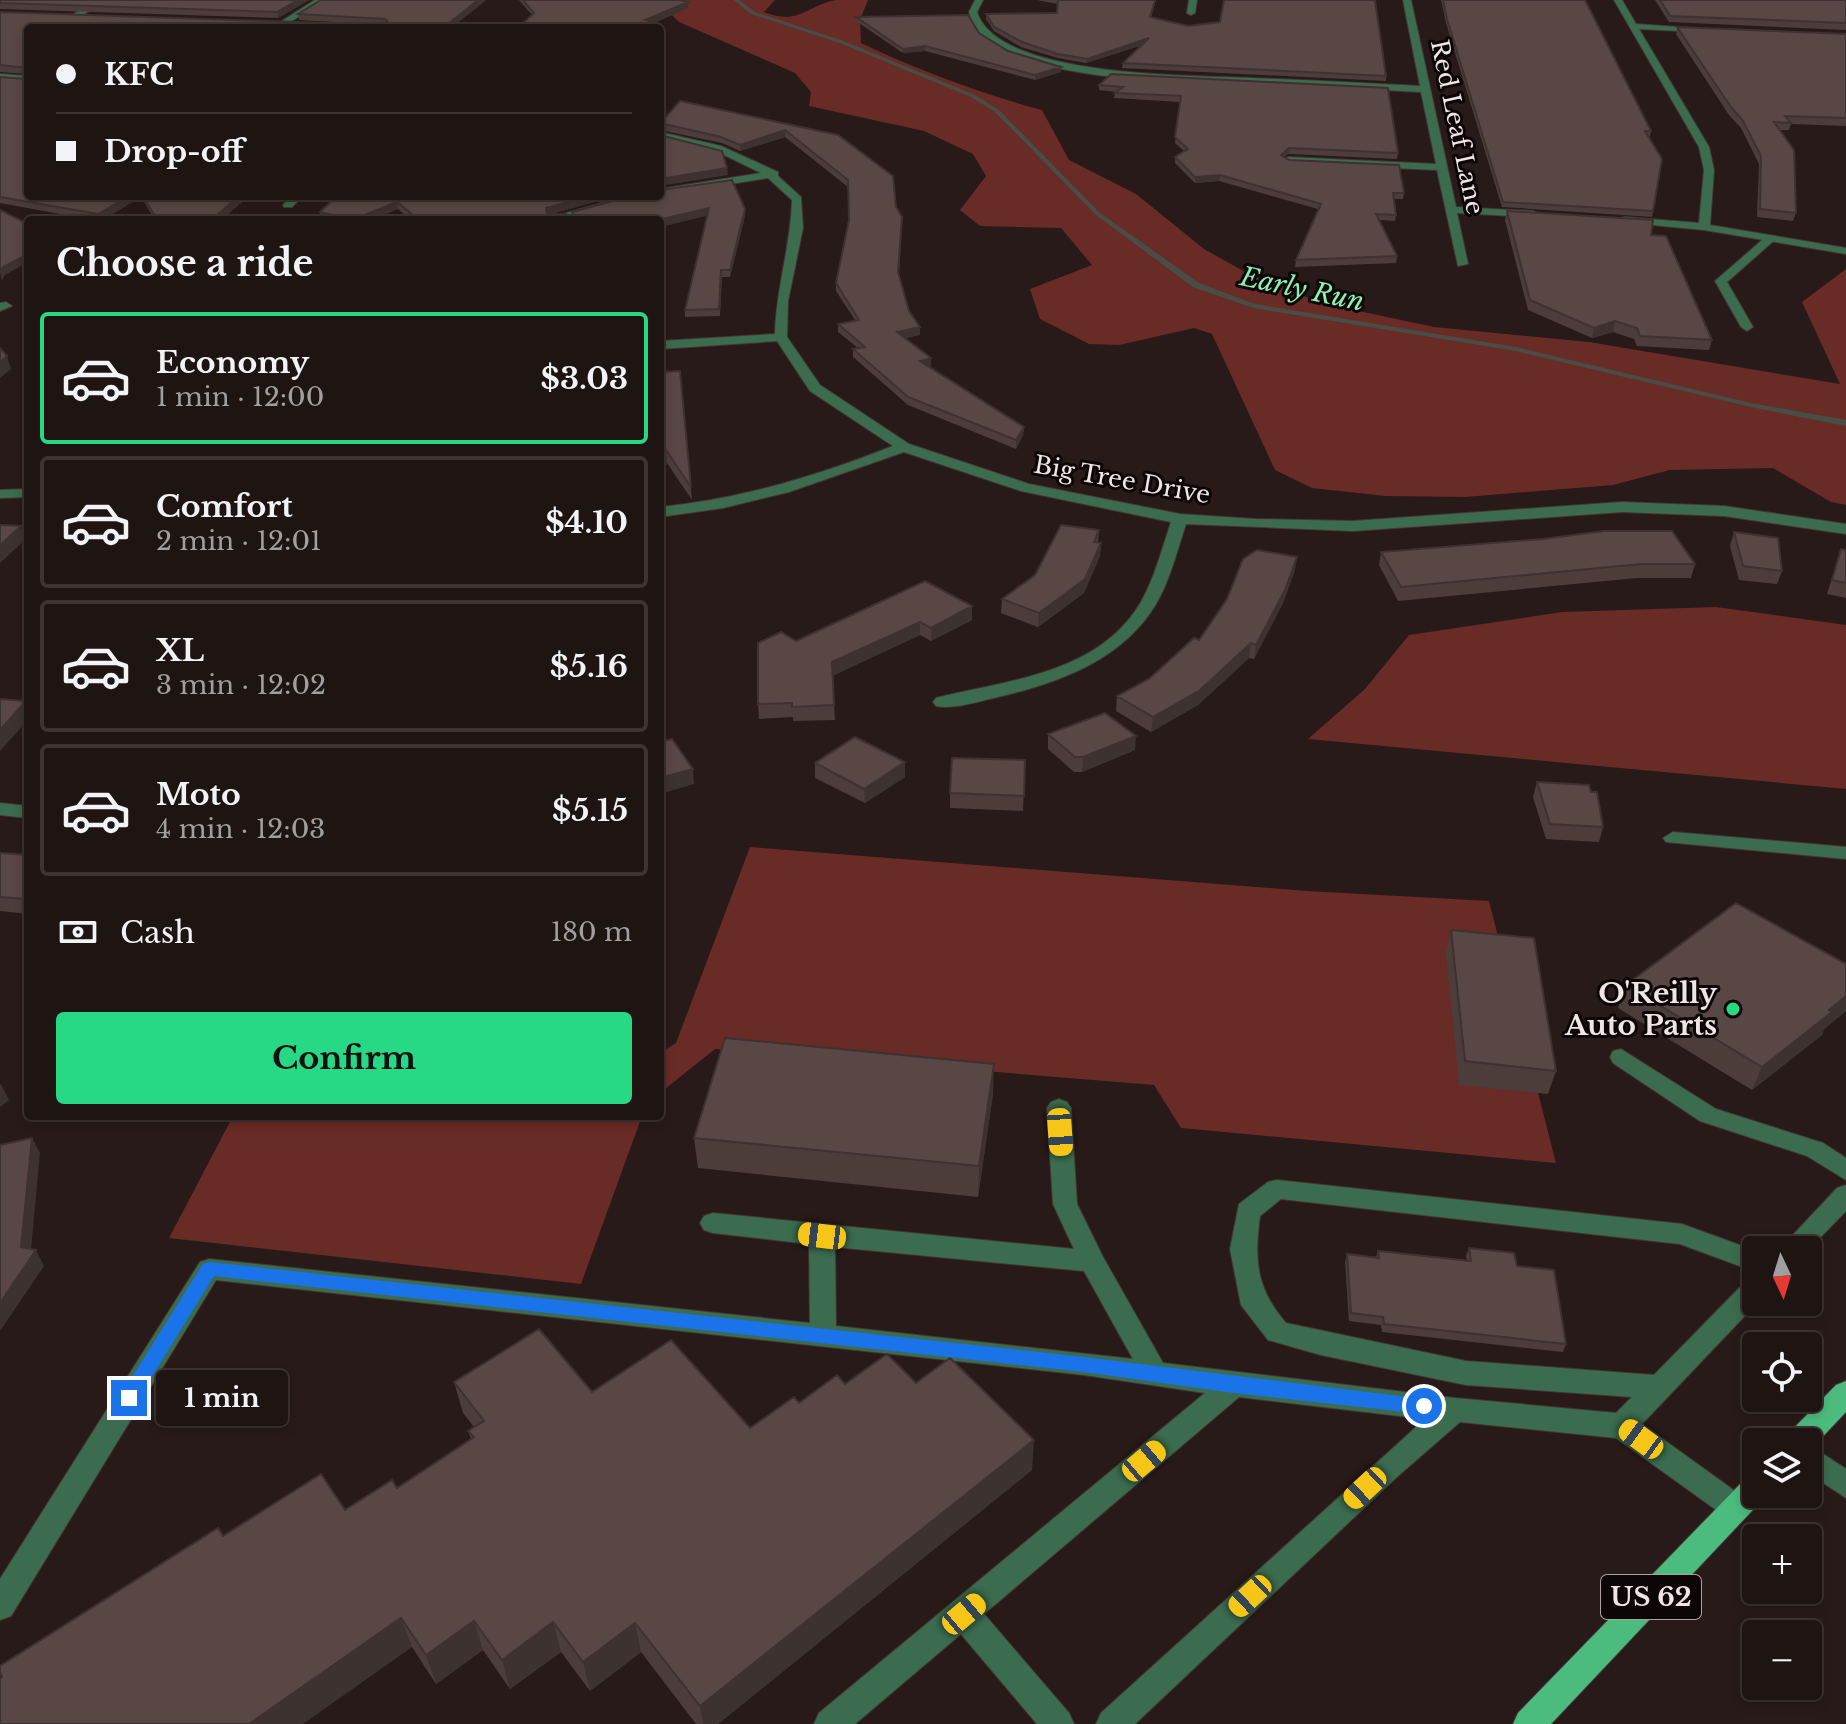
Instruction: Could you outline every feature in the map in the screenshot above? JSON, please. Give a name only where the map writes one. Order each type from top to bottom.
[{"type":"main road","points":[[1812,1428],[1846,1393]]},
{"type":"main road","name":"US 62","points":[[1529,1724],[1742,1502]]},
{"type":"street","points":[[74,16],[105,0]]},
{"type":"street","points":[[265,23],[281,24],[321,0]]},
{"type":"street","points":[[979,0],[973,12],[977,27],[988,37],[1066,64],[1142,75],[1426,89]]},
{"type":"street","points":[[1191,13],[1193,0]]},
{"type":"street","name":"Red Leaf Lane","points":[[1407,0],[1462,264]]},
{"type":"street","points":[[1618,0],[1704,147],[1709,170],[1704,227]]},
{"type":"street","points":[[59,15],[90,16]]},
{"type":"street","points":[[1634,26],[1709,29]]},
{"type":"street","points":[[0,77],[24,79]]},
{"type":"street","points":[[664,136],[710,144],[774,174],[797,199],[797,228],[782,301],[781,337],[664,345]]},
{"type":"street","points":[[1288,160],[1443,167]]},
{"type":"street","points":[[664,191],[774,174]]},
{"type":"street","points":[[288,205],[294,200]]},
{"type":"street","points":[[562,216],[624,200]]},
{"type":"street","points":[[1453,210],[1545,215]]},
{"type":"street","points":[[1606,218],[1704,227],[1846,251]]},
{"type":"street","points":[[1747,327],[1721,281],[1772,237]]},
{"type":"street","name":"Big Tree Drive","points":[[781,337],[815,388],[904,447],[1026,488],[1180,519],[1353,526],[1548,511],[1648,507],[1724,511],[1846,529]]},
{"type":"street","points":[[664,511],[737,502],[827,478],[904,447]]},
{"type":"street","points":[[0,494],[24,493]]},
{"type":"street","points":[[942,702],[1029,687],[1068,671],[1133,625],[1151,596],[1180,519]]},
{"type":"street","points":[[0,809],[24,812]]},
{"type":"street","points":[[1673,838],[1846,853]]},
{"type":"street","points":[[1621,1057],[1708,1115],[1815,1149],[1846,1171]]},
{"type":"street","points":[[1059,1108],[1065,1204],[1092,1261],[1154,1373]]},
{"type":"street","points":[[1659,1387],[1466,1373],[1277,1332],[1254,1305],[1243,1249],[1248,1211],[1277,1189],[1682,1234],[1742,1257]]},
{"type":"street","points":[[1806,1236],[1846,1195]]},
{"type":"street","points":[[713,1223],[1092,1261]]},
{"type":"street","points":[[822,1236],[823,1336]]},
{"type":"street","points":[[0,1606],[209,1269],[1154,1373],[1455,1410],[1622,1426],[1742,1496]]},
{"type":"street","points":[[1622,1426],[1742,1301]]},
{"type":"street","points":[[830,1724],[1234,1385]]},
{"type":"street","points":[[1112,1724],[1388,1467],[1455,1410]]},
{"type":"street","points":[[1822,1467],[1846,1485]]},
{"type":"street","points":[[964,1614],[1058,1724]]},
{"type":"shaded area","points":[[674,0],[775,0],[764,12],[786,17],[836,0],[868,0],[860,20],[861,43],[950,81],[1042,110],[1069,160],[1136,194],[1204,249],[1247,273],[1321,303],[1434,327],[1589,342],[1840,384],[1802,302],[1846,269],[1846,505],[1831,502],[1773,468],[1670,470],[1613,485],[1465,497],[1385,496],[1312,488],[1275,470],[1212,334],[1194,328],[1119,345],[1089,344],[1040,319],[1030,289],[1092,265],[1061,228],[980,226],[960,210],[986,176],[973,154],[924,131],[809,106],[811,92],[795,73],[679,22],[667,10]]},
{"type":"shaded area","points":[[1716,607],[1846,625],[1846,789],[1308,739],[1365,689],[1409,635],[1562,612]]},
{"type":"shaded area","points":[[750,847],[1307,891],[1489,901],[1556,1163],[1181,1128],[1154,1085],[715,1049],[664,1090],[664,1050],[676,1043]]},
{"type":"shaded area","points":[[231,1120],[641,1120],[581,1284],[169,1238]]},
{"type":"building","points":[[0,0],[298,0],[277,12],[0,3]]},
{"type":"building","points":[[321,0],[478,0],[448,24],[386,24],[385,19],[298,14]]},
{"type":"building","points":[[523,0],[688,2],[645,20],[660,24],[522,24],[534,13]]},
{"type":"building","points":[[1058,0],[1155,0],[1150,17],[1188,26],[1220,22],[1224,0],[1375,0],[1386,76],[1123,63],[1149,38],[1087,59],[1058,54],[1022,42],[994,27],[986,14],[1057,13]]},
{"type":"building","points":[[1443,0],[1585,0],[1651,131],[1645,131],[1662,159],[1653,211],[1503,202]]},
{"type":"building","points":[[1660,0],[1846,0],[1846,23],[1670,16]]},
{"type":"building","points":[[0,12],[355,24],[24,24],[24,68],[0,65]]},
{"type":"building","points":[[968,15],[979,33],[1008,51],[1061,67],[1035,75],[925,46],[903,49],[856,17]]},
{"type":"building","points":[[1677,27],[1846,34],[1846,118],[1785,116],[1791,123],[1774,122],[1794,150],[1796,213],[1760,209],[1761,156],[1743,121]]},
{"type":"building","points":[[1111,74],[1388,88],[1398,153],[1289,148],[1281,155],[1289,160],[1399,165],[1404,193],[1393,193],[1396,215],[1376,214],[1397,256],[1296,260],[1321,204],[1220,175],[1195,177],[1175,157],[1188,149],[1175,137],[1181,96],[1115,93],[1123,87],[1099,85]]},
{"type":"building","points":[[0,77],[24,79],[24,200],[122,200],[98,214],[0,197]]},
{"type":"building","points":[[680,101],[838,135],[893,176],[896,207],[902,217],[898,272],[909,311],[920,327],[897,332],[931,358],[920,361],[1024,427],[1016,440],[908,397],[853,349],[865,347],[838,324],[859,320],[836,283],[849,220],[848,180],[785,130],[740,145],[721,137],[664,124],[664,119]]},
{"type":"building","points":[[664,136],[722,151],[727,168],[664,178]]},
{"type":"building","points":[[732,180],[745,209],[730,270],[721,270],[719,309],[685,310],[709,208],[664,219],[664,216],[574,216],[572,212],[616,200],[664,200],[664,189]]},
{"type":"building","points":[[145,200],[234,200],[216,216],[155,216]]},
{"type":"building","points":[[333,200],[575,200],[546,208],[547,214],[565,214],[564,216],[414,216],[397,202],[362,216],[336,216],[320,212]]},
{"type":"building","points":[[0,210],[24,222],[24,256],[3,267],[0,272]]},
{"type":"building","points":[[1507,211],[1653,220],[1651,235],[1666,236],[1712,340],[1640,336],[1637,328],[1615,321],[1594,328],[1530,300]]},
{"type":"building","points":[[0,348],[7,356],[0,362]]},
{"type":"building","points":[[680,371],[691,487],[666,450],[664,454],[664,372]]},
{"type":"building","points":[[0,525],[21,526],[0,545]]},
{"type":"building","points":[[1061,525],[1099,530],[1094,542],[1101,543],[1085,579],[1039,613],[1002,599],[1035,575]]},
{"type":"building","points":[[1604,531],[1672,531],[1695,564],[1641,564],[1401,587],[1381,552],[1543,539]]},
{"type":"building","points":[[1734,532],[1778,538],[1782,571],[1743,566]]},
{"type":"building","points":[[1841,549],[1846,550],[1846,583],[1832,580]]},
{"type":"building","points":[[1257,550],[1297,557],[1285,590],[1256,645],[1251,643],[1200,690],[1153,717],[1117,696],[1149,679],[1194,638],[1199,640],[1227,599],[1243,559]]},
{"type":"building","points":[[925,581],[972,606],[931,628],[920,622],[832,662],[834,705],[792,707],[792,703],[758,704],[758,643],[781,632],[796,641]]},
{"type":"building","points":[[0,699],[24,701],[24,703],[0,730]]},
{"type":"building","points":[[1105,713],[1136,736],[1083,757],[1075,757],[1048,734]]},
{"type":"building","points":[[855,737],[905,762],[864,789],[815,763]]},
{"type":"building","points":[[672,739],[693,769],[664,777],[664,741]]},
{"type":"building","points":[[952,758],[1025,760],[1024,796],[950,793]]},
{"type":"building","points":[[1537,782],[1589,785],[1591,792],[1597,792],[1603,827],[1550,824]]},
{"type":"building","points":[[0,853],[24,855],[24,899],[0,897]]},
{"type":"building","name":"O'Reilly Auto Parts","points":[[1736,903],[1846,964],[1846,996],[1829,1010],[1832,1012],[1762,1067],[1626,985]]},
{"type":"building","points":[[1451,930],[1534,938],[1556,1071],[1465,1061]]},
{"type":"building","points":[[725,1038],[994,1064],[979,1166],[694,1138]]},
{"type":"building","points":[[32,1138],[21,1247],[36,1250],[0,1303],[0,1145]]},
{"type":"building","points":[[1469,1248],[1514,1253],[1517,1266],[1554,1270],[1566,1344],[1384,1324],[1383,1317],[1351,1313],[1347,1254],[1379,1258],[1378,1251],[1471,1261]]},
{"type":"building","points":[[539,1329],[592,1392],[671,1340],[750,1428],[794,1397],[799,1403],[837,1375],[845,1384],[887,1354],[916,1383],[950,1358],[1034,1440],[700,1706],[635,1623],[583,1662],[553,1622],[502,1660],[474,1621],[426,1655],[401,1618],[249,1724],[0,1724],[0,1666],[218,1528],[223,1536],[321,1474],[345,1510],[392,1480],[397,1488],[474,1437],[468,1431],[484,1421],[454,1382]]},
{"type":"waterway","name":"Early Run","points":[[736,0],[753,13],[842,42],[973,96],[997,111],[1098,214],[1196,285],[1253,306],[1516,349],[1751,405],[1846,423]]},
{"type":"place","name":"O'Reilly Auto Parts","points":[[1733,1009]]},
{"type":"route","points":[[129,1398],[209,1269],[1084,1364],[1234,1385],[1424,1406]]}]
